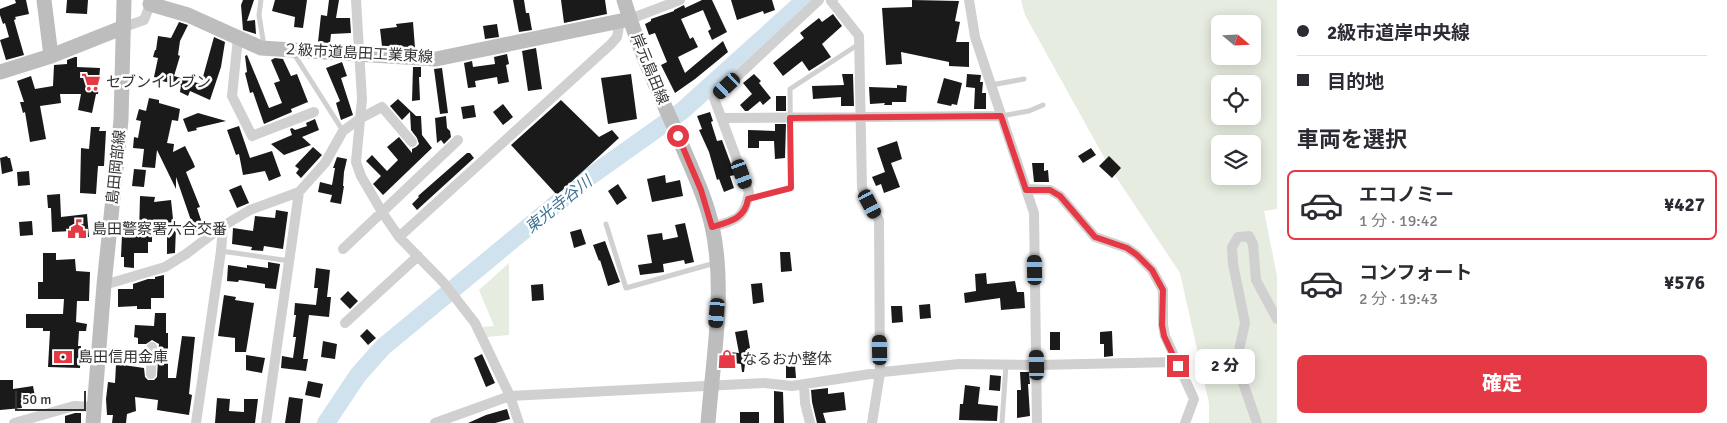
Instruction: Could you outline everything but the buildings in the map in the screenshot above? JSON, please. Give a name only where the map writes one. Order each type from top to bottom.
[{"type":"street","points":[[44,0],[51,56]]},
{"type":"street","name":"島田岡部線","points":[[93,423],[104,285],[121,120],[124,0]]},
{"type":"street","points":[[356,0],[362,99],[356,162],[361,176],[399,237],[443,282],[475,323],[510,396],[519,423]]},
{"type":"street","name":"岸元島田線","points":[[624,0],[625,20],[701,190],[712,227],[718,262],[719,295],[708,423]]},
{"type":"street","points":[[399,237],[611,44],[625,20],[679,0]]},
{"type":"street","points":[[712,227],[734,221],[742,214],[749,192],[714,98],[819,0]]},
{"type":"street","points":[[833,0],[831,1],[859,36],[862,188],[879,220],[880,373],[872,423]]},
{"type":"street","points":[[969,0],[975,37],[1034,213],[1037,423]]},
{"type":"street","points":[[0,72],[51,56],[144,20],[151,2]]},
{"type":"street","name":"２級市道島田工業東線","points":[[151,2],[188,15],[264,48],[436,59],[625,20]]},
{"type":"street","points":[[238,38],[232,96],[252,136],[314,112]]},
{"type":"street","points":[[104,285],[165,267],[186,254],[223,226],[250,210],[299,192],[325,163],[343,131],[360,118],[382,107],[412,142]]},
{"type":"street","points":[[722,118],[1001,116]]},
{"type":"street","points":[[343,250],[458,140]]},
{"type":"street","points":[[1026,190],[1050,190],[1060,196],[1095,237],[1127,248],[1152,270],[1163,290],[1162,325],[1164,336],[1194,399],[1185,423]]},
{"type":"street","points":[[266,423],[299,192]]},
{"type":"street","points":[[196,423],[223,226]]},
{"type":"street","points":[[1257,423],[1241,377],[1235,368],[1245,323],[1233,264],[1232,247],[1238,237],[1249,236],[1253,244],[1256,280],[1277,319]]},
{"type":"street","points":[[345,323],[418,256]]},
{"type":"street","points":[[98,353],[152,352],[151,374]]},
{"type":"street","points":[[434,423],[510,396],[764,383],[792,386],[959,364],[1037,365],[1176,362]]},
{"type":"street","points":[[804,384],[805,403],[810,423]]},
{"type":"street","points":[[14,423],[74,406],[94,407]]},
{"type":"lane","points":[[261,0],[259,14],[264,48]]},
{"type":"lane","points":[[748,199],[791,188],[790,89],[859,43]]},
{"type":"lane","points":[[291,49],[343,131]]},
{"type":"lane","points":[[991,85],[1024,79]]},
{"type":"lane","points":[[1001,116],[1030,111],[1043,105]]},
{"type":"lane","points":[[606,224],[626,288],[718,262]]},
{"type":"lane","points":[[221,251],[290,261]]},
{"type":"lane","points":[[1002,423],[1006,364]]},
{"type":"shaded area","points":[[1021,0],[1277,0],[1277,209],[1264,211],[1277,276],[1277,423],[1209,423],[1209,403],[1180,273],[1110,168],[1025,15]]},
{"type":"shaded area","points":[[509,263],[509,335],[487,337],[483,327],[494,326],[479,290]]},
{"type":"waterway","name":"東光寺谷川","points":[[326,423],[358,375],[383,347],[585,180],[682,111],[805,0]]},
{"type":"place","name":"セブンイレブン","points":[[91,82]]},
{"type":"place","name":"島田警察署六合交番","points":[[77,229]]},
{"type":"place","name":"島田信用金庫","points":[[63,357]]},
{"type":"place","name":"なるおか整体","points":[[727,359]]},
{"type":"route","points":[[678,136],[701,190],[712,227],[734,221],[742,214],[748,199],[791,188],[790,118],[1001,116],[1026,190],[1050,190],[1060,196],[1095,237],[1127,248],[1152,270],[1163,290],[1162,325],[1164,336],[1178,366]]}]
